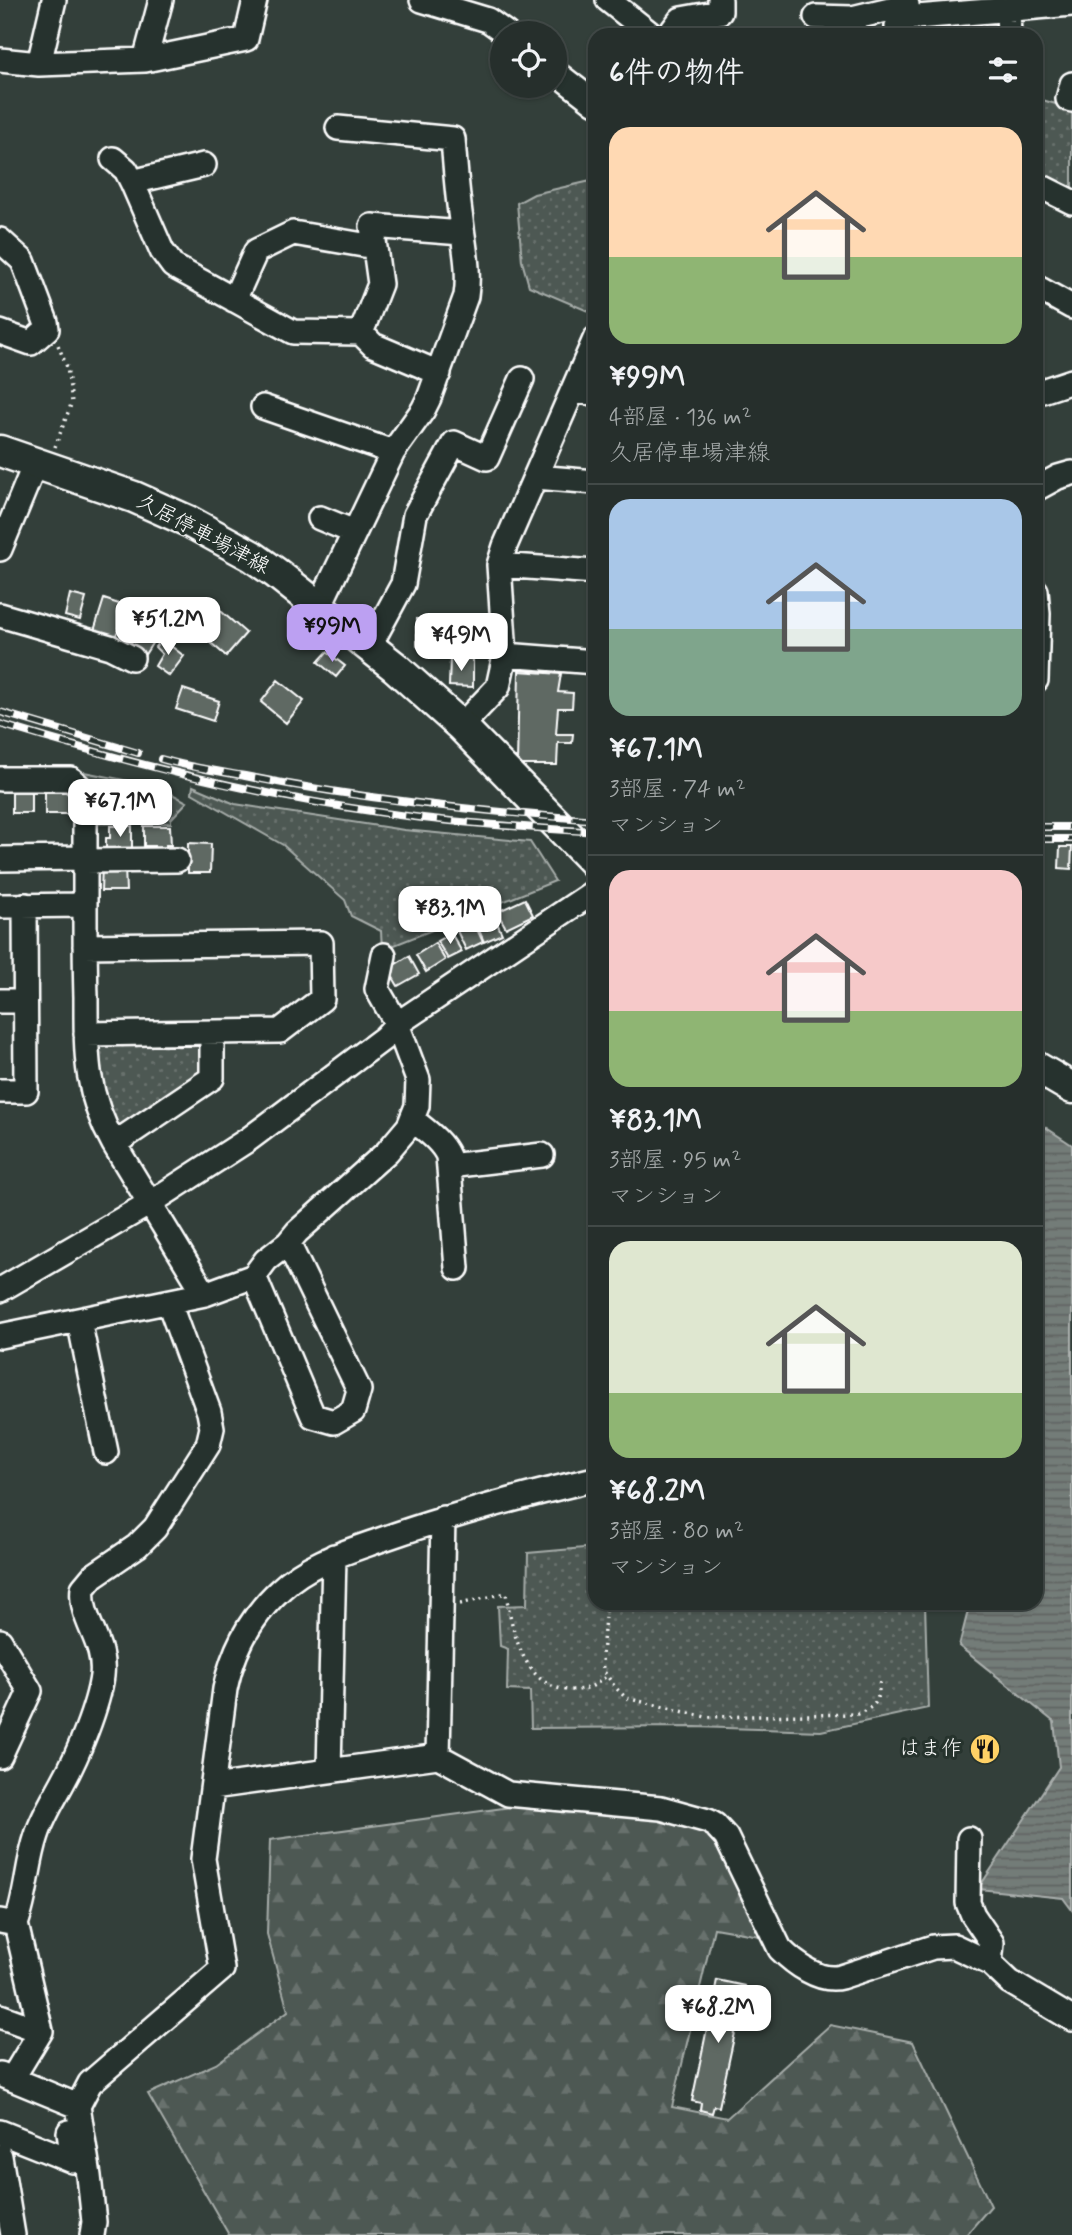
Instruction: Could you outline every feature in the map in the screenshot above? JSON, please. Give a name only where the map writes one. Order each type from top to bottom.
[{"type":"main road","name":"久居停車場津線","points":[[0,451],[134,497],[252,556],[395,667],[461,726],[588,856]]},
{"type":"main road","points":[[1043,1070],[1070,1080]]},
{"type":"street","points":[[39,64],[54,0]]},
{"type":"street","points":[[145,60],[160,0]]},
{"type":"street","points":[[0,60],[39,64],[145,60],[246,39],[255,0]]},
{"type":"street","points":[[422,0],[490,21]]},
{"type":"street","points":[[608,0],[643,28]]},
{"type":"street","points":[[674,28],[681,19],[720,12],[720,0]]},
{"type":"street","points":[[816,17],[852,18],[1072,4]]},
{"type":"street","points":[[1007,10],[1008,28]]},
{"type":"street","points":[[567,81],[588,98]]},
{"type":"street","points":[[1072,84],[1068,99],[1072,100]]},
{"type":"street","points":[[319,607],[393,452],[423,410],[439,373],[466,296],[468,262],[462,233],[453,139],[338,128]]},
{"type":"street","points":[[113,159],[126,170],[162,251],[173,266],[293,332],[361,333],[373,345],[439,373]]},
{"type":"street","points":[[132,182],[204,165]]},
{"type":"street","points":[[1043,188],[1072,202]]},
{"type":"street","points":[[361,333],[380,284],[372,226],[462,233]]},
{"type":"street","points":[[234,300],[256,251],[293,233],[374,247]]},
{"type":"street","points":[[0,240],[23,261],[47,329],[31,343],[0,332]]},
{"type":"street","points":[[1043,291],[1072,307]]},
{"type":"street","points":[[461,726],[498,687],[505,655],[499,565],[536,477],[584,392],[588,372]]},
{"type":"street","points":[[369,648],[403,584],[415,515],[454,443],[487,458],[522,379]]},
{"type":"street","points":[[1043,387],[1072,382]]},
{"type":"street","points":[[262,407],[393,452]]},
{"type":"street","points":[[0,549],[41,466]]},
{"type":"street","points":[[1043,485],[1072,473]]},
{"type":"street","points":[[536,477],[588,481]]},
{"type":"street","points":[[320,518],[354,532]]},
{"type":"street","points":[[499,565],[588,571]]},
{"type":"street","points":[[0,615],[110,648],[132,659]]},
{"type":"street","points":[[505,655],[588,661]]},
{"type":"street","points":[[0,779],[71,779],[85,792],[86,1034],[91,1089],[101,1122],[205,1294]]},
{"type":"street","points":[[0,859],[177,860]]},
{"type":"street","points":[[0,1290],[150,1203],[249,1139],[384,1038],[397,1024],[588,896]]},
{"type":"street","points":[[0,1091],[26,1091],[24,905]]},
{"type":"street","points":[[0,906],[85,905]]},
{"type":"street","points":[[85,946],[321,943],[322,999],[280,1031],[86,1034]]},
{"type":"street","points":[[1,1335],[169,1303],[205,1294],[254,1276],[266,1260],[387,1152],[409,1126],[417,1106],[418,1080],[397,1024],[377,989],[384,955]]},
{"type":"street","points":[[0,1001],[25,1001]]},
{"type":"street","points":[[114,1144],[212,1078],[212,1033]]},
{"type":"street","points":[[412,1119],[444,1147],[449,1166],[457,1268]]},
{"type":"street","points":[[449,1166],[542,1154]]},
{"type":"street","points":[[254,1276],[313,1416],[334,1422],[353,1411],[359,1390],[288,1243]]},
{"type":"street","points":[[41,2031],[8,1922],[23,1907],[37,1835],[79,1749],[99,1689],[102,1656],[83,1608],[83,1588],[93,1576],[137,1546],[155,1528],[211,1437],[209,1412],[169,1303]]},
{"type":"street","points":[[79,1320],[106,1452]]},
{"type":"street","points":[[0,2132],[73,2161],[73,2112],[90,2083],[222,1969],[203,1859],[230,1664],[246,1630],[264,1606],[282,1587],[307,1569],[334,1556],[443,1518],[588,1481]]},
{"type":"street","points":[[438,1756],[443,1518]]},
{"type":"street","points":[[328,1770],[334,1556]]},
{"type":"street","points":[[0,1641],[30,1691],[0,1756]]},
{"type":"street","points":[[213,1787],[438,1756],[508,1794],[661,1808],[715,1825],[726,1837],[780,1949],[790,1959],[824,1978],[841,1978],[933,1947],[954,1946],[990,1963],[1010,1982],[1072,2020]]},
{"type":"street","points":[[969,1839],[968,1903],[972,1915],[992,1943],[990,1963]]},
{"type":"street","points":[[0,2016],[41,2031]]},
{"type":"street","points":[[41,2031],[6,2076],[73,2112],[89,2176],[94,2222],[92,2235]]},
{"type":"street","points":[[0,2156],[13,2235]]},
{"type":"path","points":[[41,466],[72,402],[67,366],[54,336],[47,329]]},
{"type":"path","points":[[441,1608],[506,1593],[519,1647],[539,1678],[550,1686],[581,1690],[596,1685],[606,1676]]},
{"type":"path","points":[[605,1610],[603,1670],[626,1698],[706,1717],[857,1714],[871,1709],[878,1700],[880,1677]]},
{"type":"green space","points":[[1043,100],[1072,109],[1072,193],[1043,178]]},
{"type":"green space","points":[[588,182],[588,311],[529,286],[522,261],[517,203],[534,194]]},
{"type":"green space","points":[[74,770],[159,787],[187,802],[171,819],[171,823],[93,824]]},
{"type":"green space","points":[[193,786],[235,804],[404,830],[530,842],[555,881],[382,950],[381,931],[351,916],[345,900],[283,845],[192,793]]},
{"type":"green space","points":[[195,1040],[204,1049],[204,1067],[198,1078],[124,1128],[111,1124],[94,1051],[104,1041]]},
{"type":"green space","points":[[588,1548],[588,1610],[925,1610],[928,1708],[821,1731],[695,1727],[531,1728],[530,1691],[507,1690],[508,1649],[500,1646],[498,1606],[527,1605],[528,1553]]},
{"type":"green space","points":[[526,1805],[652,1816],[677,1821],[714,1836],[765,1937],[714,1928],[672,2107],[727,2118],[830,2025],[913,2042],[991,2206],[966,2235],[229,2235],[148,2094],[216,2064],[288,2011],[267,1934],[270,1840]]},
{"type":"shaded area","points":[[1043,1126],[1072,1145],[1072,1910],[1063,1898],[978,1889],[1059,1767],[1054,1722],[959,1646],[968,1610],[1043,1610]]},
{"type":"building","points":[[70,594],[86,598],[80,620],[65,616]]},
{"type":"building","points":[[104,599],[134,609],[128,625],[120,624],[114,641],[93,634]]},
{"type":"building","points":[[215,606],[246,633],[226,656],[195,629]]},
{"type":"building","points":[[417,619],[444,619],[444,653],[426,653],[417,646]]},
{"type":"building","points":[[144,624],[158,634],[144,656],[129,645]]},
{"type":"building","points":[[164,636],[173,643],[171,646],[184,656],[169,676],[155,666],[162,654],[155,647]]},
{"type":"building","points":[[327,652],[345,666],[336,677],[318,662]]},
{"type":"building","points":[[450,658],[473,659],[473,687],[449,686]]},
{"type":"building","points":[[519,671],[561,674],[558,692],[573,693],[572,708],[558,708],[556,734],[573,734],[572,743],[558,743],[557,765],[517,765]]},
{"type":"building","points":[[278,680],[304,701],[286,723],[261,702]]},
{"type":"building","points":[[183,689],[219,701],[213,721],[176,709]]},
{"type":"building","points":[[69,784],[72,814],[45,814],[45,790]]},
{"type":"building","points":[[12,785],[31,785],[31,813],[12,813]]},
{"type":"building","points":[[110,826],[132,826],[132,851],[106,851]]},
{"type":"building","points":[[144,826],[170,826],[171,845],[166,845],[166,851],[154,851],[154,846],[144,846]]},
{"type":"building","points":[[188,843],[211,844],[210,873],[188,873]]},
{"type":"building","points":[[1060,847],[1072,847],[1071,869],[1059,868]]},
{"type":"building","points":[[102,865],[125,867],[126,891],[101,891]]},
{"type":"building","points":[[525,899],[533,915],[506,928],[497,912]]},
{"type":"building","points":[[493,914],[502,934],[484,942],[476,923]]},
{"type":"building","points":[[474,923],[483,942],[466,950],[457,931]]},
{"type":"building","points":[[451,933],[462,952],[448,959],[437,941]]},
{"type":"building","points":[[435,943],[445,960],[426,972],[416,955]]},
{"type":"building","points":[[409,956],[419,974],[398,986],[388,969]]},
{"type":"building","points":[[717,1980],[745,1986],[719,2107],[714,2106],[712,2113],[700,2110],[701,2103],[692,2101]]},
{"type":"railway","points":[[0,712],[138,753]]},
{"type":"railway","points":[[0,724],[140,764],[330,805],[432,819],[588,831]]},
{"type":"railway","points":[[161,759],[192,767],[376,798],[588,819]]},
{"type":"railway","points":[[1043,827],[1072,827]]},
{"type":"railway","points":[[1043,839],[1072,839]]},
{"type":"place","name":"はま作","points":[[985,1749]]}]
